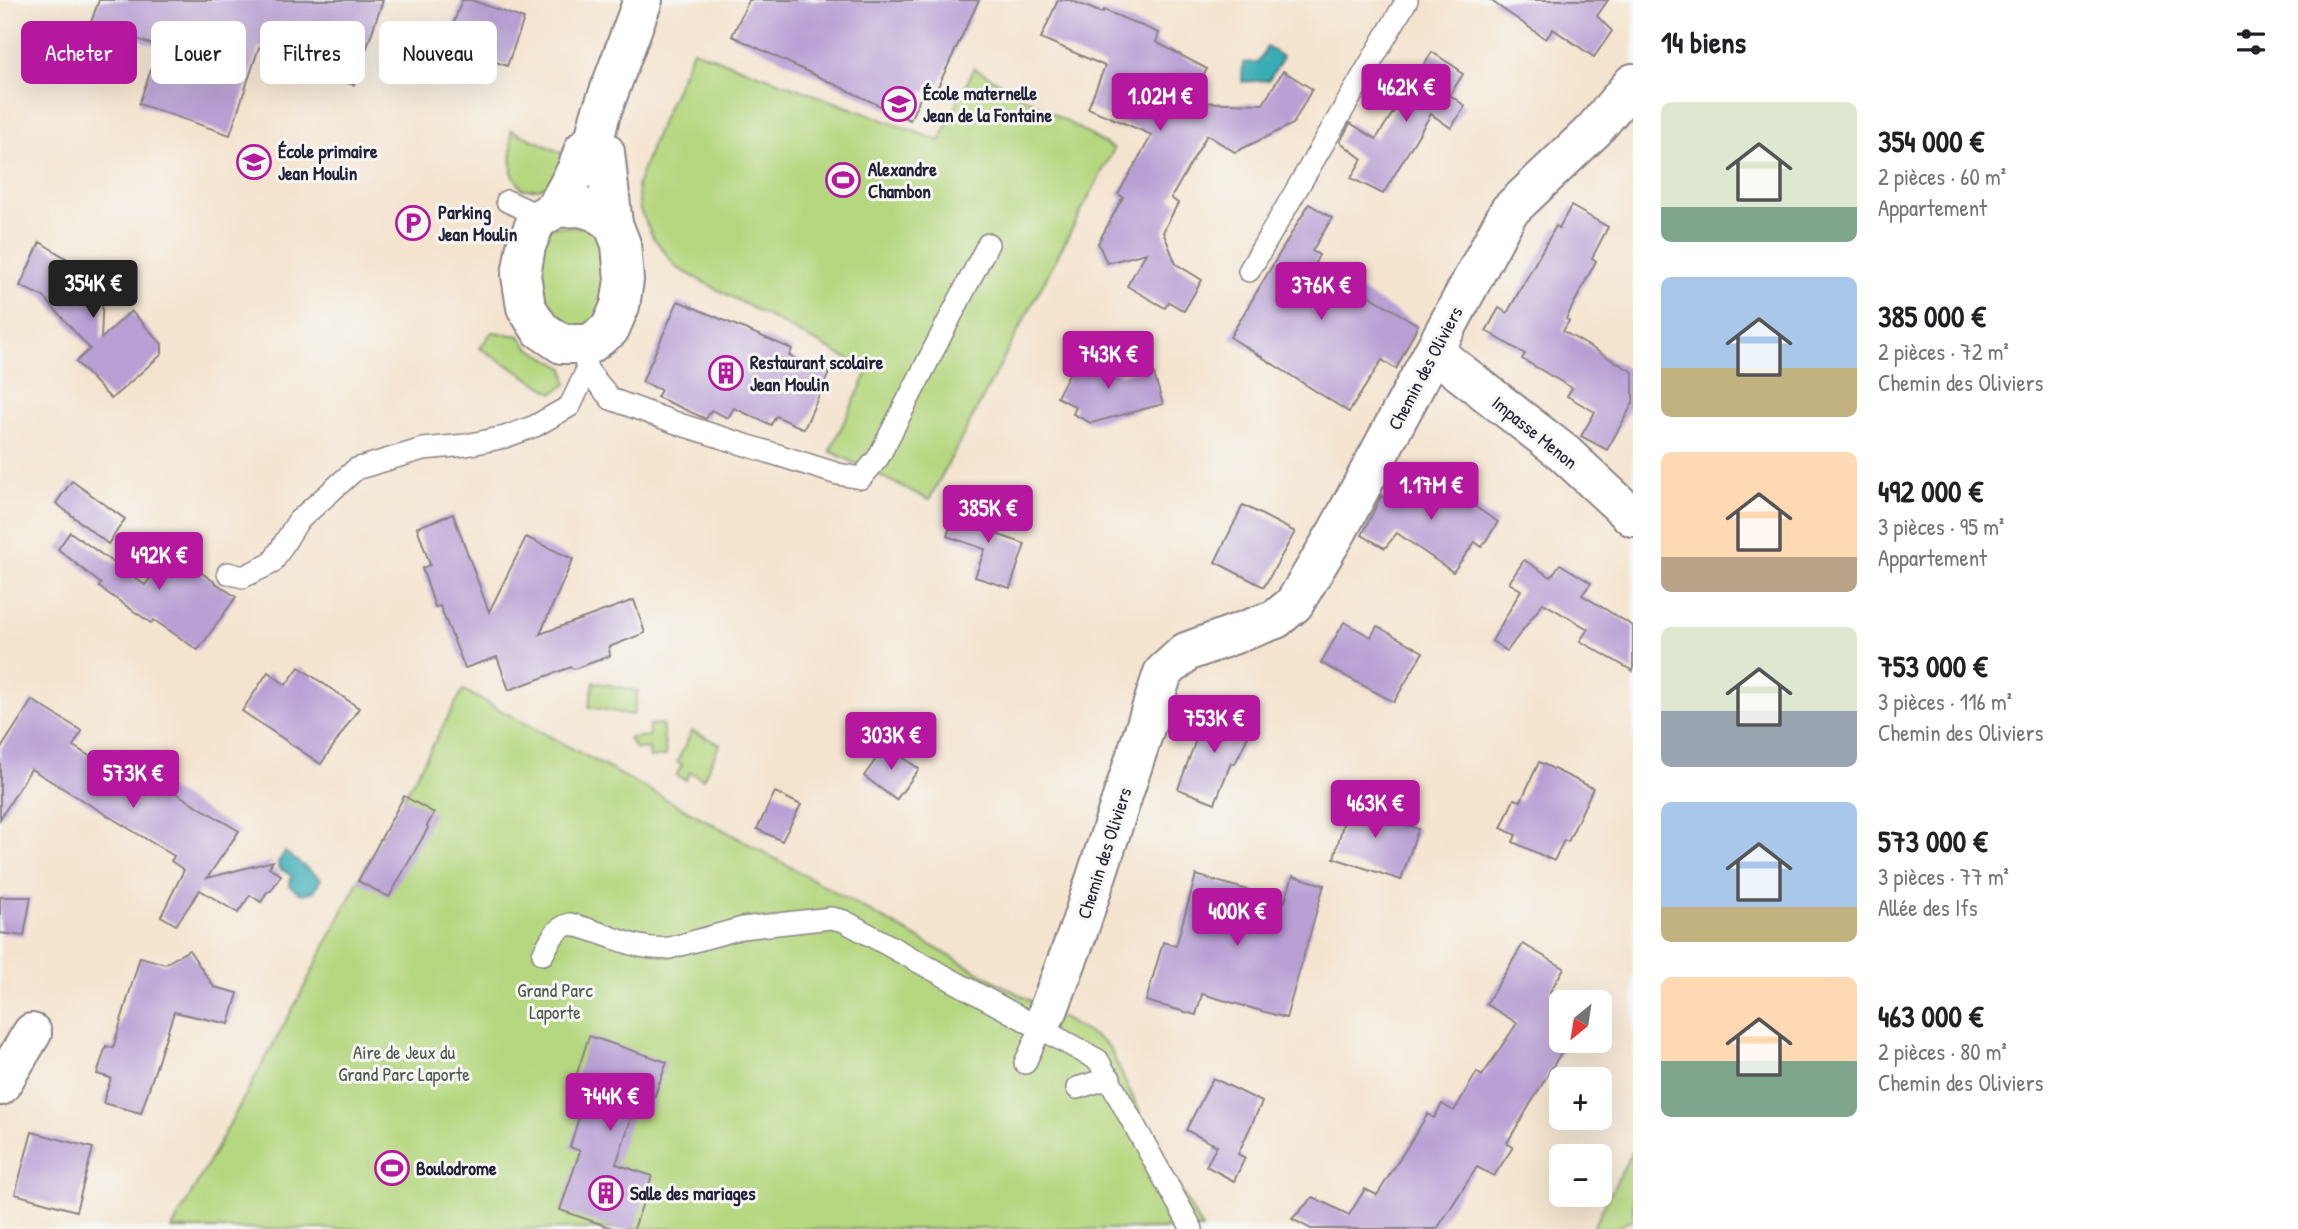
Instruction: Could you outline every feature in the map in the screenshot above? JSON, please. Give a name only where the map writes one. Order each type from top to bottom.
[{"type":"street","points":[[594,141],[605,152],[613,224],[621,244],[624,280],[620,306],[610,329],[590,344],[585,357],[540,329],[526,307],[521,275],[526,246],[536,221],[549,212],[577,169],[584,149],[594,141],[608,93],[643,0]]},
{"type":"street","name":"Chemin des Oliviers","points":[[1045,1020],[1082,919],[1163,673],[1186,653],[1276,619],[1294,604],[1338,530],[1509,211],[1594,130],[1633,82]]},
{"type":"street","points":[[549,212],[581,207],[597,212],[613,224]]},
{"type":"street","name":"Impasse Menon","points":[[1434,352],[1564,453],[1633,517]]},
{"type":"street","points":[[0,1086],[32,1033]]},
{"type":"lane","points":[[1249,271],[1407,0]]},
{"type":"lane","points":[[507,201],[549,212]]},
{"type":"lane","points":[[585,357],[611,398],[682,425],[838,474],[861,478],[878,458],[988,244]]},
{"type":"lane","points":[[228,573],[243,577],[272,562],[298,521],[356,469],[423,449],[505,438],[535,426],[569,406],[585,357]]},
{"type":"lane","points":[[543,954],[557,930],[570,924],[625,942],[658,949],[743,928],[831,918],[844,921],[1045,1020],[1098,1060],[1192,1229]]},
{"type":"lane","points":[[1025,1063],[1045,1020]]},
{"type":"lane","points":[[1077,1088],[1110,1078]]},
{"type":"green space","points":[[693,50],[940,141],[974,68],[1114,149],[929,500],[830,451],[869,370],[677,268],[653,237],[640,210],[637,185]]},
{"type":"green space","points":[[511,130],[564,154],[556,181],[539,189],[522,189],[512,173]]},
{"type":"green space","points":[[586,226],[596,232],[602,245],[608,291],[598,316],[584,333],[543,316],[530,258],[551,227]]},
{"type":"green space","points":[[492,332],[520,336],[528,347],[564,368],[567,384],[553,393],[480,348]]},
{"type":"green space","points":[[594,682],[638,691],[633,715],[589,707]]},
{"type":"green space","name":"Grand Parc Laporte","points":[[463,690],[720,828],[1099,1039],[1109,1047],[1150,1134],[1202,1229],[172,1229]]},
{"type":"green space","points":[[662,724],[666,756],[650,758],[649,748],[635,749],[629,738],[649,736],[649,725]]},
{"type":"green space","points":[[692,731],[720,744],[703,779],[690,772],[686,780],[676,776],[682,765],[677,762]]},
{"type":"green space","points":[[1633,1150],[1633,1219],[1615,1229],[1592,1229],[1603,1207],[1612,1207],[1612,1190]]},
{"type":"water","points":[[1267,47],[1283,57],[1269,80],[1242,82],[1243,63],[1258,62]]},
{"type":"water","points":[[285,852],[321,879],[313,892],[301,894],[290,886],[291,875],[278,868],[278,862]]},
{"type":"building","points":[[99,0],[383,0],[365,53],[365,21],[260,21],[260,47],[230,135],[139,104],[151,70],[151,84],[246,84],[246,21],[151,21],[151,44],[137,39],[137,21],[91,21]]},
{"type":"building","points":[[462,0],[471,0],[524,19],[507,66],[497,62],[497,21],[454,21]]},
{"type":"building","name":"École maternelle Jean de la Fontaine","points":[[749,0],[979,0],[934,95],[924,90],[910,120],[732,36]]},
{"type":"building","points":[[1058,0],[1070,0],[1102,13],[1104,10],[1159,33],[1156,42],[1207,69],[1190,102],[1263,104],[1283,71],[1312,89],[1293,124],[1235,152],[1207,135],[1171,198],[1178,203],[1163,232],[1176,264],[1202,280],[1184,311],[1169,302],[1165,308],[1127,286],[1146,253],[1107,263],[1098,243],[1123,197],[1118,194],[1152,135],[1088,108],[1105,66],[1041,38]]},
{"type":"building","points":[[1490,0],[1608,0],[1597,16],[1612,31],[1594,57],[1553,29],[1546,39]]},
{"type":"building","points":[[1432,52],[1463,74],[1450,95],[1465,106],[1451,128],[1431,114],[1383,194],[1351,178],[1362,159],[1340,142],[1350,123],[1376,139]]},
{"type":"building","points":[[1309,204],[1332,218],[1312,251],[1319,255],[1315,263],[1418,325],[1396,369],[1382,360],[1349,412],[1230,337]]},
{"type":"building","points":[[1571,206],[1608,227],[1592,258],[1596,261],[1566,319],[1569,321],[1563,331],[1633,372],[1633,403],[1607,450],[1581,436],[1595,412],[1567,396],[1572,388],[1522,359],[1525,354],[1486,331],[1499,308],[1507,313],[1556,226],[1559,228]]},
{"type":"building","points":[[40,242],[82,268],[104,270],[101,339],[131,311],[162,344],[162,354],[111,399],[76,362],[90,349],[44,297],[20,286]]},
{"type":"building","name":"Restaurant scolaire Jean Moulin","points":[[678,301],[792,349],[789,356],[829,373],[804,429],[776,416],[771,425],[734,408],[728,418],[711,410],[706,419],[657,397],[661,390],[642,382]]},
{"type":"building","points":[[1080,352],[1121,375],[1152,368],[1163,404],[1091,423],[1073,414],[1076,407],[1057,397]]},
{"type":"building","points":[[1420,470],[1498,522],[1482,547],[1475,542],[1453,572],[1397,533],[1385,548],[1362,535],[1381,496],[1396,505]]},
{"type":"building","points":[[72,481],[125,519],[108,544],[56,503]]},
{"type":"building","points":[[957,505],[1004,520],[999,535],[1025,544],[1010,588],[975,577],[985,549],[947,536]]},
{"type":"building","points":[[1243,505],[1295,532],[1264,587],[1215,562]]},
{"type":"building","points":[[453,514],[489,612],[526,537],[573,559],[540,634],[634,600],[645,633],[609,647],[610,656],[509,690],[497,657],[465,668],[440,606],[435,607],[422,568],[430,565],[417,527]]},
{"type":"building","points":[[70,532],[145,585],[170,551],[236,597],[198,650],[154,620],[151,623],[99,587],[101,584],[58,549]]},
{"type":"building","points":[[1524,560],[1551,577],[1560,564],[1591,583],[1582,595],[1633,626],[1633,671],[1580,641],[1588,629],[1543,603],[1507,651],[1492,641],[1521,590],[1509,583]]},
{"type":"building","points":[[1344,622],[1371,637],[1377,626],[1423,652],[1394,702],[1321,663]]},
{"type":"building","points":[[299,667],[359,708],[321,764],[242,711],[268,672],[286,685]]},
{"type":"building","points":[[32,700],[82,731],[73,746],[121,775],[127,764],[239,831],[207,878],[273,861],[269,867],[281,875],[271,891],[267,892],[261,902],[250,895],[238,913],[200,890],[176,925],[161,916],[184,870],[171,861],[174,856],[31,769],[0,819],[0,750]]},
{"type":"building","points":[[1217,713],[1254,723],[1235,764],[1231,763],[1215,803],[1178,789],[1205,715],[1214,719]]},
{"type":"building","points":[[886,745],[919,769],[896,800],[864,776]]},
{"type":"building","points":[[1539,762],[1593,788],[1568,842],[1564,840],[1554,861],[1513,842],[1516,835],[1501,828],[1514,799],[1521,801]]},
{"type":"building","points":[[775,792],[801,805],[782,841],[757,829]]},
{"type":"building","points":[[404,796],[434,813],[389,897],[358,881]]},
{"type":"building","points":[[1350,798],[1393,815],[1392,818],[1418,829],[1401,880],[1334,858]]},
{"type":"building","points":[[1196,875],[1285,901],[1293,876],[1324,885],[1286,1018],[1202,994],[1196,1015],[1146,1001],[1163,942],[1176,946]]},
{"type":"building","points":[[0,897],[31,897],[24,936],[0,933]]},
{"type":"building","points":[[1523,944],[1564,968],[1549,990],[1549,1054],[1560,1054],[1552,1067],[1549,1067],[1549,1073],[1507,1143],[1513,1147],[1494,1176],[1477,1167],[1437,1229],[1311,1229],[1292,1219],[1313,1197],[1349,1215],[1365,1189],[1377,1195],[1428,1114],[1434,1118],[1442,1104],[1454,1111],[1477,1072],[1482,1076],[1517,1023],[1486,1004]]},
{"type":"building","points":[[189,950],[214,987],[238,993],[229,1024],[174,1012],[141,1113],[103,1103],[111,1078],[97,1074],[106,1046],[113,1048],[140,957],[165,964]]},
{"type":"building","points":[[589,1036],[667,1062],[648,1114],[634,1110],[616,1164],[652,1176],[634,1229],[615,1229],[560,1210],[580,1151],[570,1147],[586,1094],[572,1089]]},
{"type":"building","points":[[1213,1078],[1262,1102],[1238,1154],[1245,1158],[1234,1181],[1206,1166],[1217,1146],[1186,1130]]},
{"type":"building","points":[[32,1132],[93,1148],[76,1211],[15,1194]]},
{"type":"place","name":"École maternelle Jean de la Fontaine","points":[[899,104]]},
{"type":"place","name":"École primaire Jean Moulin","points":[[254,162]]},
{"type":"place","name":"Alexandre Chambon","points":[[843,180]]},
{"type":"place","name":"Parking Jean Moulin","points":[[413,223]]},
{"type":"place","name":"Restaurant scolaire Jean Moulin","points":[[726,373]]},
{"type":"place","name":"Boulodrome","points":[[392,1168]]},
{"type":"place","name":"Salle des mariages","points":[[606,1193]]},
{"type":"park label","name":"Aire de Jeux du Grand Parc Laporte","points":[[404,1063]]}]
